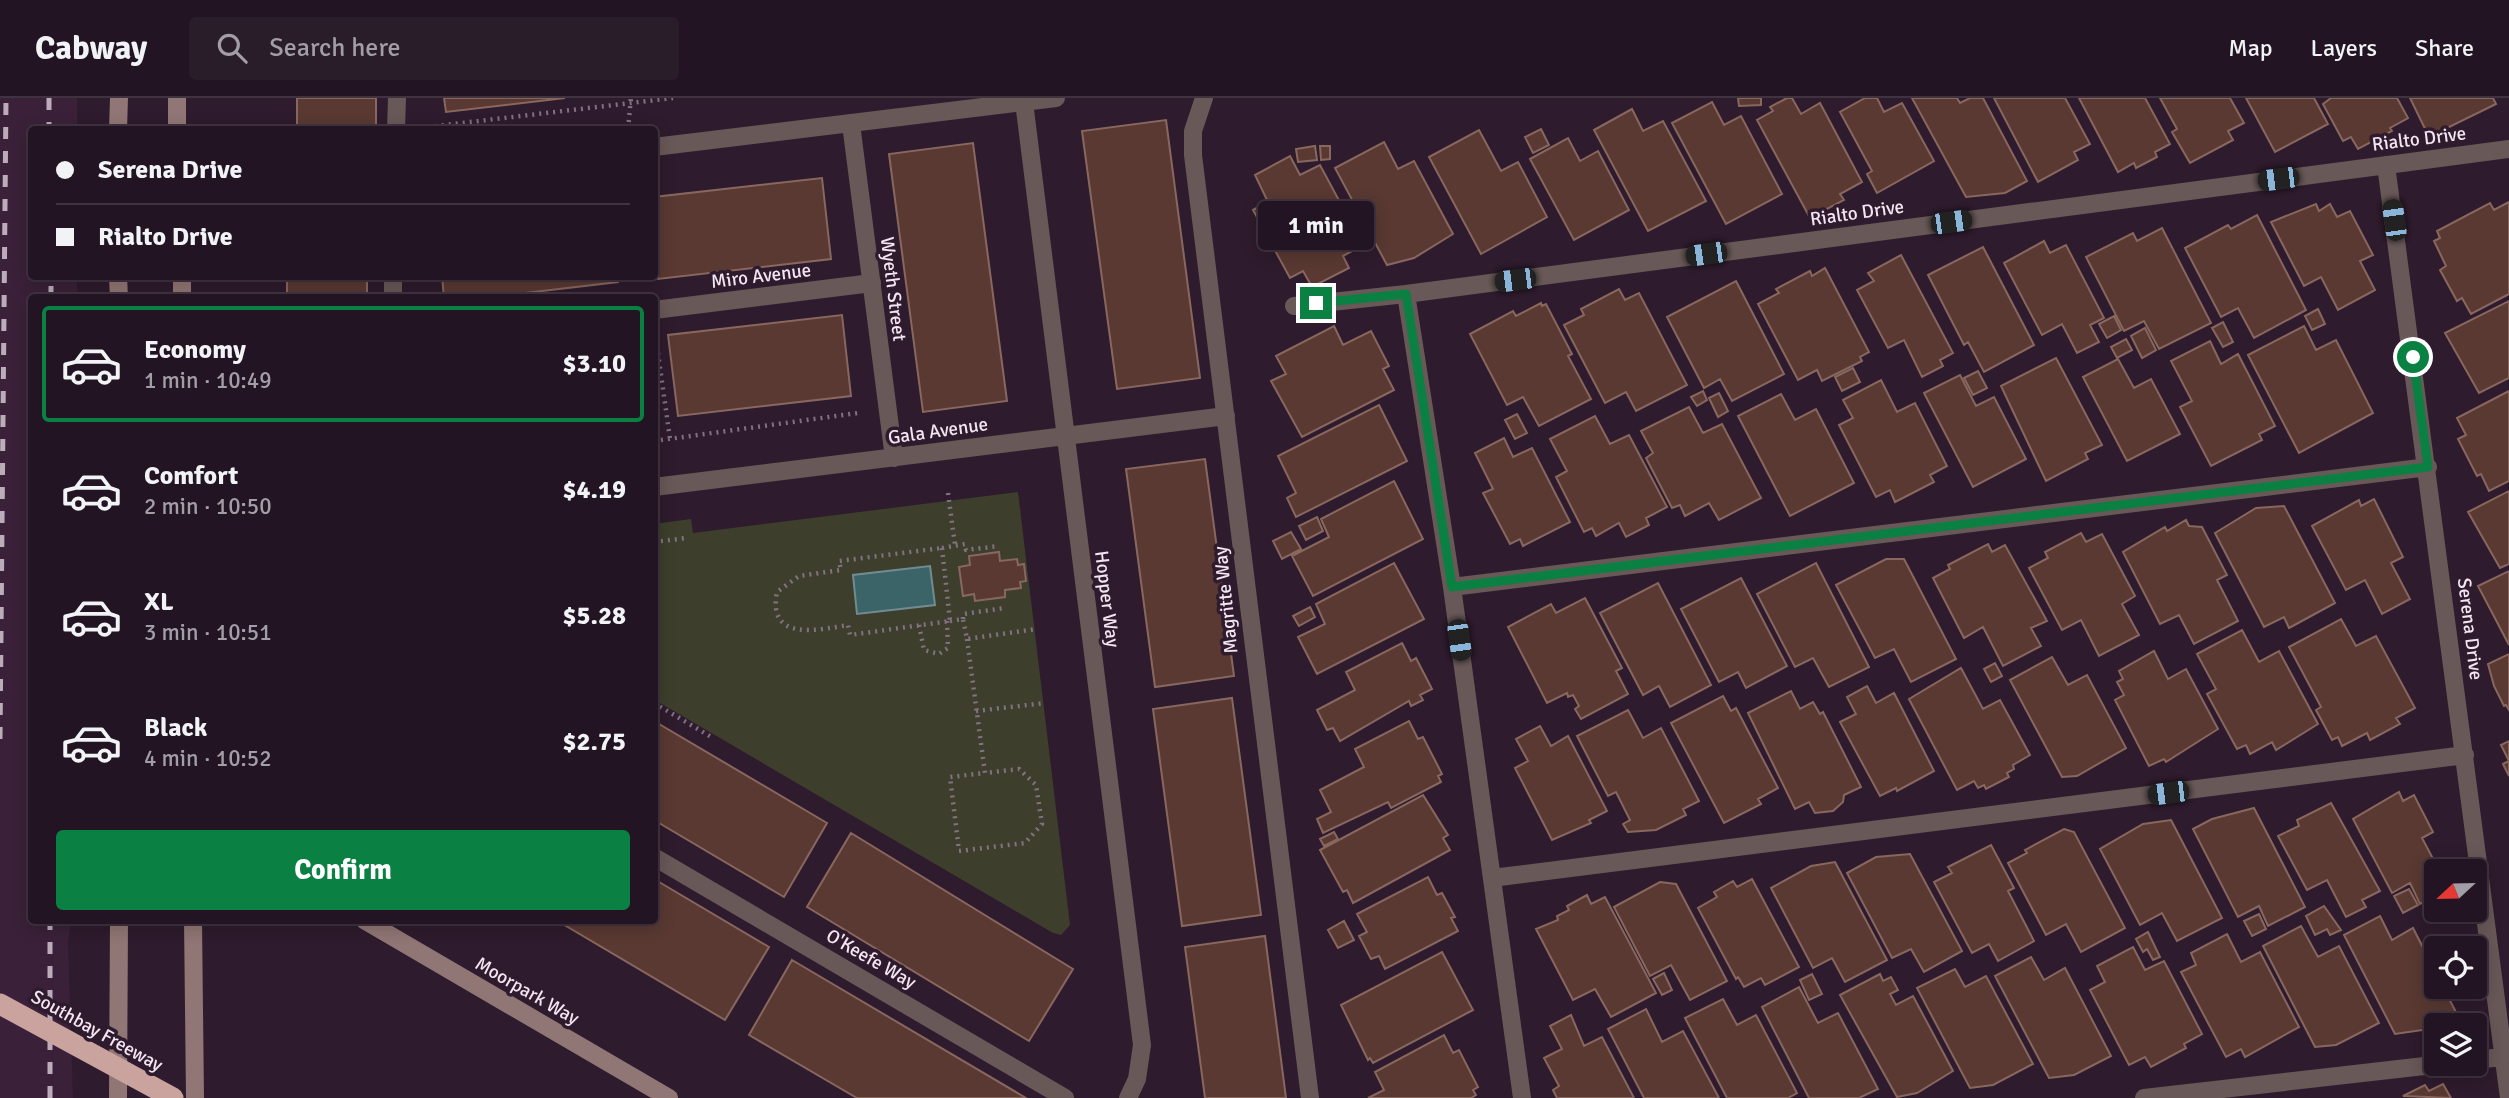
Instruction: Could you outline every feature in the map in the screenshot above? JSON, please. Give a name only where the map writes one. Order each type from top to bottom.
[{"type":"highway","name":"Southbay Freeway","points":[[0,1004],[173,1098]]},
{"type":"main road","points":[[118,126],[119,98]]},
{"type":"main road","points":[[177,98],[177,126]]},
{"type":"main road","points":[[118,1098],[119,924]]},
{"type":"main road","points":[[193,924],[195,1098]]},
{"type":"main road","name":"Moorpark Way","points":[[371,924],[669,1098]]},
{"type":"street","points":[[396,126],[397,98]]},
{"type":"street","points":[[658,147],[851,124],[943,105],[1056,98]]},
{"type":"street","name":"Magritte Way","points":[[1204,98],[1194,131],[1193,155],[1256,685],[1310,1098]]},
{"type":"street","name":"Hopper Way","points":[[1024,102],[1142,1045],[1137,1079],[1128,1098]]},
{"type":"street","name":"Wyeth Street","points":[[851,124],[894,458]]},
{"type":"street","name":"Rialto Drive","points":[[1294,306],[1406,294],[2509,149]]},
{"type":"street","name":"Serena Drive","points":[[2386,165],[2428,467],[2508,1098]]},
{"type":"street","name":"Miro Avenue","points":[[658,310],[872,283]]},
{"type":"street","points":[[1406,294],[1452,587],[1522,1098]]},
{"type":"street","name":"Gala Avenue","points":[[658,487],[1226,416]]},
{"type":"street","points":[[1452,587],[2428,467]]},
{"type":"street","points":[[1492,878],[2465,755]]},
{"type":"street","name":"O'Keefe Way","points":[[658,859],[1065,1098]]},
{"type":"street","points":[[2487,1059],[2503,1057]]},
{"type":"street","points":[[2144,1098],[2424,1066]]},
{"type":"path","points":[[437,126],[673,98]]},
{"type":"path","points":[[628,126],[631,101]]},
{"type":"path","points":[[422,118],[422,126]]},
{"type":"path","points":[[658,353],[670,439]]},
{"type":"path","points":[[658,440],[860,413],[859,401]]},
{"type":"path","points":[[948,493],[955,545]]},
{"type":"path","points":[[658,542],[686,538]]},
{"type":"path","points":[[963,619],[850,635],[848,625],[796,630],[779,619],[775,601],[777,592],[792,579],[841,570],[839,561],[965,544],[966,550],[999,546]]},
{"type":"path","points":[[919,625],[925,650],[939,654],[948,648],[949,621],[942,548]]},
{"type":"path","points":[[985,773],[963,614],[1005,608]]},
{"type":"path","points":[[967,639],[1036,629]]},
{"type":"path","points":[[976,711],[1045,703]]},
{"type":"path","points":[[658,706],[713,738]]},
{"type":"path","points":[[1019,769],[1036,785],[1042,824],[1025,843],[959,852],[950,777],[985,773],[1019,769]]},
{"type":"shaded area","points":[[0,98],[77,98],[77,126],[28,126],[28,280],[77,280],[77,294],[28,294],[28,924],[71,924],[68,942],[73,1098],[0,1098]]},
{"type":"shaded area","points":[[1018,492],[1070,925],[1061,935],[1053,933],[658,702],[658,523],[691,519],[693,533]]},
{"type":"shaded area","points":[[930,566],[935,605],[857,614],[853,575]]},
{"type":"building","points":[[297,98],[376,98],[376,126],[297,126]]},
{"type":"building","points":[[444,98],[565,98],[446,112]]},
{"type":"building","points":[[1738,98],[1761,98],[1761,105],[1739,106]]},
{"type":"building","points":[[1792,98],[1801,114],[1820,103],[1862,182],[1840,194],[1844,200],[1810,218],[1757,120],[1773,111],[1770,107]]},
{"type":"building","points":[[1865,98],[1877,98],[1884,112],[1902,103],[1934,161],[1877,193],[1867,174],[1872,171],[1840,112]]},
{"type":"building","points":[[1912,98],[1957,98],[1960,103],[1970,98],[1983,98],[2027,181],[2005,193],[1966,197]]},
{"type":"building","points":[[1994,98],[2065,98],[2090,144],[2074,152],[2078,160],[2038,182]]},
{"type":"building","points":[[2079,98],[2145,98],[2170,144],[2155,152],[2157,157],[2136,168],[2134,163],[2118,172]]},
{"type":"building","points":[[2160,98],[2230,98],[2244,123],[2228,131],[2233,140],[2190,163],[2172,132],[2177,129]]},
{"type":"building","points":[[2246,98],[2314,98],[2328,124],[2275,152]]},
{"type":"building","points":[[2331,98],[2397,98],[2408,118],[2390,128],[2392,131],[2358,149],[2351,137],[2343,141],[2323,104]]},
{"type":"building","points":[[2410,98],[2493,98],[2496,104],[2429,137]]},
{"type":"building","points":[[1712,102],[1724,125],[1741,116],[1782,194],[1726,224],[1672,123]]},
{"type":"building","points":[[1632,109],[1643,131],[1663,121],[1706,201],[1648,231],[1594,130]]},
{"type":"building","points":[[1166,120],[1200,378],[1117,389],[1082,131]]},
{"type":"building","points":[[1541,129],[1549,145],[1533,153],[1525,137]]},
{"type":"building","points":[[1479,130],[1501,171],[1518,162],[1547,217],[1481,254],[1429,157]]},
{"type":"building","points":[[1568,138],[1580,161],[1598,151],[1629,210],[1574,240],[1530,159]]},
{"type":"building","points":[[1384,142],[1398,169],[1414,161],[1453,234],[1414,258],[1387,265],[1335,168]]},
{"type":"building","points":[[973,143],[1007,401],[923,412],[889,154]]},
{"type":"building","points":[[1315,146],[1317,160],[1298,162],[1296,149]]},
{"type":"building","points":[[1320,146],[1330,146],[1330,159],[1321,160]]},
{"type":"building","points":[[1290,156],[1300,175],[1320,165],[1363,245],[1343,256],[1349,268],[1312,287],[1303,271],[1290,278],[1253,210],[1268,202],[1255,175]]},
{"type":"building","points":[[822,178],[831,259],[658,279],[658,197]]},
{"type":"building","points":[[2509,202],[2509,294],[2471,314],[2462,298],[2457,301],[2440,270],[2446,266],[2434,241],[2440,238],[2437,231],[2490,203],[2494,210]]},
{"type":"building","points":[[2316,204],[2319,211],[2330,204],[2337,217],[2350,211],[2373,255],[2360,261],[2375,290],[2338,310],[2321,277],[2304,286],[2271,222]]},
{"type":"building","points":[[2257,215],[2306,310],[2254,338],[2238,308],[2221,317],[2185,248],[2228,225],[2231,229]]},
{"type":"building","points":[[2162,228],[2211,323],[2159,349],[2144,321],[2124,331],[2086,257],[2133,233],[2137,241]]},
{"type":"building","points":[[2044,241],[2050,253],[2066,245],[2104,318],[2090,325],[2099,342],[2077,353],[2062,324],[2042,335],[2004,263]]},
{"type":"building","points":[[1983,247],[2034,345],[1984,372],[1968,342],[1964,345],[1928,275]]},
{"type":"building","points":[[1901,255],[1953,353],[1940,360],[1943,366],[1922,377],[1904,340],[1888,348],[1857,290],[1874,281],[1868,273]]},
{"type":"building","points":[[1825,268],[1869,352],[1860,357],[1862,361],[1822,381],[1817,370],[1798,380],[1758,304],[1779,293],[1776,289],[1810,271],[1812,276]]},
{"type":"building","points":[[287,280],[367,280],[367,294],[287,294]]},
{"type":"building","points":[[442,280],[618,280],[517,294],[444,294]]},
{"type":"building","points":[[1736,281],[1784,374],[1732,401],[1720,379],[1704,388],[1667,317]]},
{"type":"building","points":[[1619,289],[1625,300],[1639,293],[1687,385],[1636,411],[1626,392],[1605,403],[1564,325],[1584,315],[1581,309]]},
{"type":"building","points":[[2509,301],[2509,378],[2479,393],[2445,333]]},
{"type":"building","points":[[1541,303],[1542,306],[1546,304],[1572,354],[1568,356],[1591,399],[1539,426],[1523,397],[1507,405],[1470,334],[1513,311],[1516,316]]},
{"type":"building","points":[[2318,309],[2325,324],[2312,330],[2305,316]]},
{"type":"building","points":[[842,315],[851,396],[678,416],[668,335]]},
{"type":"building","points":[[2114,316],[2121,330],[2107,338],[2099,324]]},
{"type":"building","points":[[2223,322],[2233,342],[2223,347],[2212,328]]},
{"type":"building","points":[[1334,326],[1343,345],[1371,331],[1389,366],[1383,369],[1394,390],[1302,437],[1271,381],[1286,374],[1276,356]]},
{"type":"building","points":[[2304,326],[2316,350],[2336,340],[2373,413],[2299,453],[2248,355]]},
{"type":"building","points":[[2145,328],[2156,350],[2142,358],[2131,336]]},
{"type":"building","points":[[2126,339],[2132,350],[2117,358],[2111,347]]},
{"type":"building","points":[[2210,341],[2221,364],[2238,354],[2275,426],[2259,434],[2262,440],[2211,466],[2180,407],[2192,401],[2171,361]]},
{"type":"building","points":[[2056,358],[2102,445],[2085,453],[2088,459],[2046,481],[2001,386]]},
{"type":"building","points":[[2118,359],[2134,388],[2151,379],[2180,434],[2127,461],[2083,377]]},
{"type":"building","points":[[1853,368],[1860,382],[1842,391],[1835,377]]},
{"type":"building","points":[[1978,371],[1987,388],[1973,395],[1964,378]]},
{"type":"building","points":[[1960,375],[1976,406],[1994,397],[2026,459],[1973,487],[1924,393]]},
{"type":"building","points":[[1881,380],[1897,412],[1915,403],[1947,466],[1930,475],[1934,482],[1895,502],[1890,490],[1876,497],[1839,425],[1853,418],[1843,400]]},
{"type":"building","points":[[1703,391],[1707,400],[1697,406],[1691,397]]},
{"type":"building","points":[[2509,391],[2509,481],[2489,491],[2481,474],[2477,476],[2458,439],[2466,435],[2457,418]]},
{"type":"building","points":[[1719,393],[1728,411],[1718,417],[1709,398]]},
{"type":"building","points":[[1781,394],[1795,420],[1816,409],[1854,483],[1790,516],[1738,416]]},
{"type":"building","points":[[1379,405],[1407,461],[1296,517],[1287,498],[1296,493],[1278,456]]},
{"type":"building","points":[[1689,407],[1703,433],[1722,424],[1761,498],[1719,520],[1709,503],[1685,516],[1680,505],[1672,508],[1646,458],[1653,453],[1641,431]]},
{"type":"building","points":[[1517,414],[1527,433],[1515,439],[1505,420]]},
{"type":"building","points":[[1595,416],[1610,444],[1629,435],[1667,507],[1646,518],[1649,525],[1626,537],[1619,523],[1596,536],[1592,528],[1584,532],[1556,477],[1567,471],[1550,439]]},
{"type":"building","points":[[1504,438],[1513,457],[1532,448],[1570,522],[1523,546],[1520,539],[1510,544],[1483,493],[1493,489],[1475,453]]},
{"type":"building","points":[[1205,459],[1234,676],[1155,687],[1126,469]]},
{"type":"building","points":[[1394,481],[1423,539],[1313,596],[1292,556],[1329,537],[1321,519]]},
{"type":"building","points":[[2509,491],[2509,564],[2500,568],[2468,512]]},
{"type":"building","points":[[2374,499],[2403,557],[2391,563],[2410,599],[2382,614],[2365,580],[2346,590],[2312,526],[2359,500],[2361,506]]},
{"type":"building","points":[[2284,506],[2335,603],[2289,628],[2284,617],[2264,627],[2215,533],[2256,508]]},
{"type":"building","points":[[1317,517],[1323,531],[1306,540],[1299,526]]},
{"type":"building","points":[[2186,520],[2189,526],[2202,527],[2227,575],[2217,580],[2238,621],[2194,644],[2179,615],[2160,624],[2123,552],[2165,527],[2167,531]]},
{"type":"building","points":[[1291,532],[1301,549],[1282,559],[1273,541]]},
{"type":"building","points":[[2081,533],[2086,542],[2102,534],[2135,596],[2122,604],[2139,635],[2099,656],[2081,620],[2062,630],[2029,568],[2048,558],[2045,552]]},
{"type":"building","points":[[1988,544],[1992,552],[2005,545],[2047,621],[2031,628],[2041,646],[2003,666],[1983,627],[1964,638],[1933,578],[1950,569],[1948,565]]},
{"type":"building","points":[[999,552],[1000,561],[1017,559],[1018,565],[1024,564],[1026,581],[1020,582],[1021,588],[1005,590],[1005,597],[975,601],[974,594],[963,596],[959,567],[970,565],[969,556]]},
{"type":"building","points":[[1886,559],[1904,559],[1956,659],[1911,682],[1894,649],[1875,658],[1836,585]]},
{"type":"building","points":[[1394,563],[1424,619],[1317,674],[1298,637],[1325,624],[1316,604]]},
{"type":"building","points":[[1816,563],[1869,667],[1829,687],[1813,658],[1795,667],[1757,594]]},
{"type":"building","points":[[2509,571],[2509,645],[2478,586]]},
{"type":"building","points":[[1741,578],[1787,666],[1746,688],[1738,672],[1719,682],[1681,609]]},
{"type":"building","points":[[1658,583],[1711,685],[1670,707],[1659,686],[1643,695],[1600,613]]},
{"type":"building","points":[[1585,598],[1622,668],[1616,671],[1628,694],[1581,719],[1575,709],[1579,706],[1573,695],[1568,697],[1567,693],[1547,703],[1508,627],[1551,604],[1556,613]]},
{"type":"building","points":[[1310,607],[1315,617],[1299,626],[1293,616]]},
{"type":"building","points":[[2341,619],[2356,646],[2376,636],[2415,708],[2396,718],[2400,724],[2370,740],[2367,733],[2342,746],[2338,737],[2332,740],[2316,710],[2321,707],[2289,647]]},
{"type":"building","points":[[2242,630],[2259,662],[2279,651],[2318,724],[2276,750],[2272,742],[2250,754],[2246,745],[2237,749],[2207,694],[2216,689],[2197,654]]},
{"type":"building","points":[[1402,643],[1411,661],[1416,658],[1432,689],[1420,695],[1423,700],[1411,706],[1409,701],[1340,741],[1333,728],[1327,730],[1317,710],[1355,690],[1346,672]]},
{"type":"building","points":[[2154,651],[2168,679],[2186,669],[2218,729],[2166,762],[2164,759],[2149,766],[2115,700],[2124,695],[2117,682],[2123,679],[2119,671]]},
{"type":"building","points":[[2509,654],[2509,710],[2504,706],[2494,686],[2488,664]]},
{"type":"building","points":[[2052,657],[2068,685],[2087,675],[2126,748],[2077,776],[2062,777],[2010,680]]},
{"type":"building","points":[[1995,663],[2002,676],[1991,682],[1984,669]]},
{"type":"building","points":[[1961,668],[1983,709],[2000,700],[2030,755],[2013,765],[2014,769],[2007,773],[2009,777],[1986,789],[1984,785],[1978,788],[1974,781],[1957,790],[1909,699]]},
{"type":"building","points":[[1867,686],[1876,703],[1894,693],[1934,771],[1897,791],[1896,788],[1880,796],[1840,722],[1856,714],[1847,697]]},
{"type":"building","points":[[1791,691],[1800,709],[1813,702],[1820,714],[1823,712],[1861,787],[1844,795],[1843,802],[1833,811],[1815,813],[1809,802],[1795,809],[1748,713]]},
{"type":"building","points":[[1723,696],[1731,711],[1736,708],[1778,788],[1758,799],[1761,804],[1724,823],[1671,723]]},
{"type":"building","points":[[1232,698],[1261,915],[1182,926],[1153,709]]},
{"type":"building","points":[[1628,710],[1643,738],[1661,728],[1699,801],[1683,809],[1686,815],[1656,830],[1628,832],[1623,824],[1630,820],[1616,792],[1608,796],[1577,736]]},
{"type":"building","points":[[1409,721],[1418,739],[1423,737],[1442,774],[1438,776],[1441,782],[1391,808],[1388,802],[1323,833],[1317,819],[1331,812],[1320,790],[1364,767],[1355,749]]},
{"type":"building","points":[[658,723],[827,823],[784,897],[658,822]]},
{"type":"building","points":[[1540,726],[1551,746],[1568,736],[1607,811],[1589,820],[1591,823],[1552,840],[1515,768],[1528,761],[1516,739]]},
{"type":"building","points":[[2509,741],[2509,761],[2501,745]]},
{"type":"building","points":[[2509,761],[2509,776],[2503,764]]},
{"type":"building","points":[[2399,792],[2403,801],[2414,795],[2433,832],[2422,838],[2433,859],[2424,859],[2424,902],[2420,904],[2410,883],[2392,893],[2353,819]]},
{"type":"building","points":[[1423,795],[1448,835],[1443,838],[1450,850],[1353,903],[1347,890],[1343,892],[1320,850]]},
{"type":"building","points":[[2331,803],[2380,891],[2362,900],[2366,907],[2346,917],[2327,880],[2307,890],[2278,836],[2299,826],[2297,820]]},
{"type":"building","points":[[2254,808],[2305,907],[2268,926],[2259,906],[2238,917],[2193,829],[2212,819]]},
{"type":"building","points":[[2171,820],[2222,918],[2177,941],[2162,913],[2140,925],[2100,849],[2143,824]]},
{"type":"building","points":[[2064,829],[2074,832],[2125,928],[2081,952],[2066,924],[2046,935],[2008,863],[2027,853],[2025,850]]},
{"type":"building","points":[[1334,832],[1338,839],[1324,846],[1320,839]]},
{"type":"building","points":[[851,833],[1073,969],[1029,1041],[807,907]]},
{"type":"building","points":[[1991,845],[2014,888],[2008,891],[2034,941],[1998,961],[1989,944],[1972,953],[1934,882],[1952,873],[1948,867]]},
{"type":"building","points":[[1910,854],[1962,951],[1924,972],[1911,949],[1892,958],[1847,873],[1876,857]]},
{"type":"building","points":[[1835,862],[1887,960],[1845,982],[1832,958],[1813,968],[1771,888],[1811,866]]},
{"type":"building","points":[[1428,877],[1437,895],[1442,893],[1455,917],[1451,918],[1458,931],[1385,969],[1379,956],[1371,959],[1359,936],[1367,932],[1357,914]]},
{"type":"building","points":[[1752,879],[1799,967],[1765,985],[1761,978],[1744,987],[1738,977],[1736,979],[1698,908],[1717,897],[1714,892],[1733,881],[1737,887]]},
{"type":"building","points":[[658,881],[769,947],[725,1020],[563,924],[658,924]]},
{"type":"building","points":[[1660,882],[1676,884],[1727,981],[1690,1000],[1671,965],[1650,976],[1614,907]]},
{"type":"building","points":[[2409,889],[2418,905],[2403,913],[2394,896]]},
{"type":"building","points":[[1587,895],[1591,904],[1605,897],[1656,993],[1611,1017],[1595,989],[1573,1000],[1536,929],[1558,920],[1557,916],[1569,910],[1567,906]]},
{"type":"building","points":[[2324,906],[2341,930],[2330,935],[2327,929],[2315,935],[2306,916]]},
{"type":"building","points":[[2259,914],[2266,929],[2252,936],[2244,921]]},
{"type":"building","points":[[2380,916],[2392,940],[2413,928],[2424,950],[2424,999],[2449,999],[2456,1013],[2424,1013],[2424,1030],[2395,1034],[2344,935]]},
{"type":"building","points":[[1344,921],[1354,940],[1338,948],[1328,930]]},
{"type":"building","points":[[2301,926],[2318,957],[2339,946],[2379,1023],[2336,1045],[2315,1047],[2263,946]]},
{"type":"building","points":[[2148,932],[2160,957],[2153,960],[2147,949],[2143,952],[2136,939]]},
{"type":"building","points":[[2227,934],[2241,962],[2260,952],[2299,1027],[2245,1057],[2241,1049],[2226,1057],[2181,972],[2196,965],[2191,953]]},
{"type":"building","points":[[1265,936],[1286,1098],[1205,1098],[1185,947]]},
{"type":"building","points":[[2133,947],[2145,970],[2164,961],[2202,1034],[2184,1044],[2186,1048],[2151,1067],[2145,1057],[2129,1065],[2090,990],[2105,982],[2097,966]]},
{"type":"building","points":[[1442,952],[1473,1010],[1373,1063],[1370,1058],[1368,1060],[1341,1005]]},
{"type":"building","points":[[2031,957],[2044,980],[2065,968],[2111,1056],[2074,1075],[2049,1078],[1995,976]]},
{"type":"building","points":[[792,960],[1026,1098],[857,1098],[749,1035]]},
{"type":"building","points":[[1955,969],[1965,987],[1986,976],[2033,1064],[1993,1085],[1970,1088],[1917,988]]},
{"type":"building","points":[[1664,973],[1672,990],[1662,995],[1653,979]]},
{"type":"building","points":[[1812,974],[1822,994],[1809,1000],[1800,980]]},
{"type":"building","points":[[1880,974],[1883,981],[1891,977],[1898,990],[1890,994],[1896,1005],[1913,996],[1953,1071],[1917,1093],[1897,1097],[1840,995]]},
{"type":"building","points":[[1799,987],[1818,1023],[1838,1013],[1878,1089],[1859,1098],[1809,1098],[1762,1007]]},
{"type":"building","points":[[1723,999],[1737,1025],[1756,1015],[1797,1093],[1788,1098],[1727,1098],[1685,1018]]},
{"type":"building","points":[[1646,1009],[1662,1042],[1683,1031],[1719,1098],[1644,1098],[1608,1029]]},
{"type":"building","points":[[1571,1015],[1584,1046],[1602,1037],[1634,1098],[1557,1098],[1553,1090],[1559,1086],[1544,1058],[1562,1049],[1550,1026]]},
{"type":"building","points":[[1444,1035],[1453,1053],[1459,1050],[1478,1087],[1473,1090],[1476,1095],[1471,1098],[1368,1098],[1384,1090],[1375,1072]]},
{"type":"building","points":[[2443,1084],[2451,1098],[2403,1096],[2425,1085],[2429,1091]]},
{"type":"railway","points":[[0,739],[6,98]]},
{"type":"railway","points":[[49,98],[49,126]]},
{"type":"railway","points":[[51,280],[51,294]]},
{"type":"railway","points":[[50,924],[50,1098]]},
{"type":"route","points":[[1316,303],[1406,294],[1452,587],[2428,467],[2413,357]]}]
